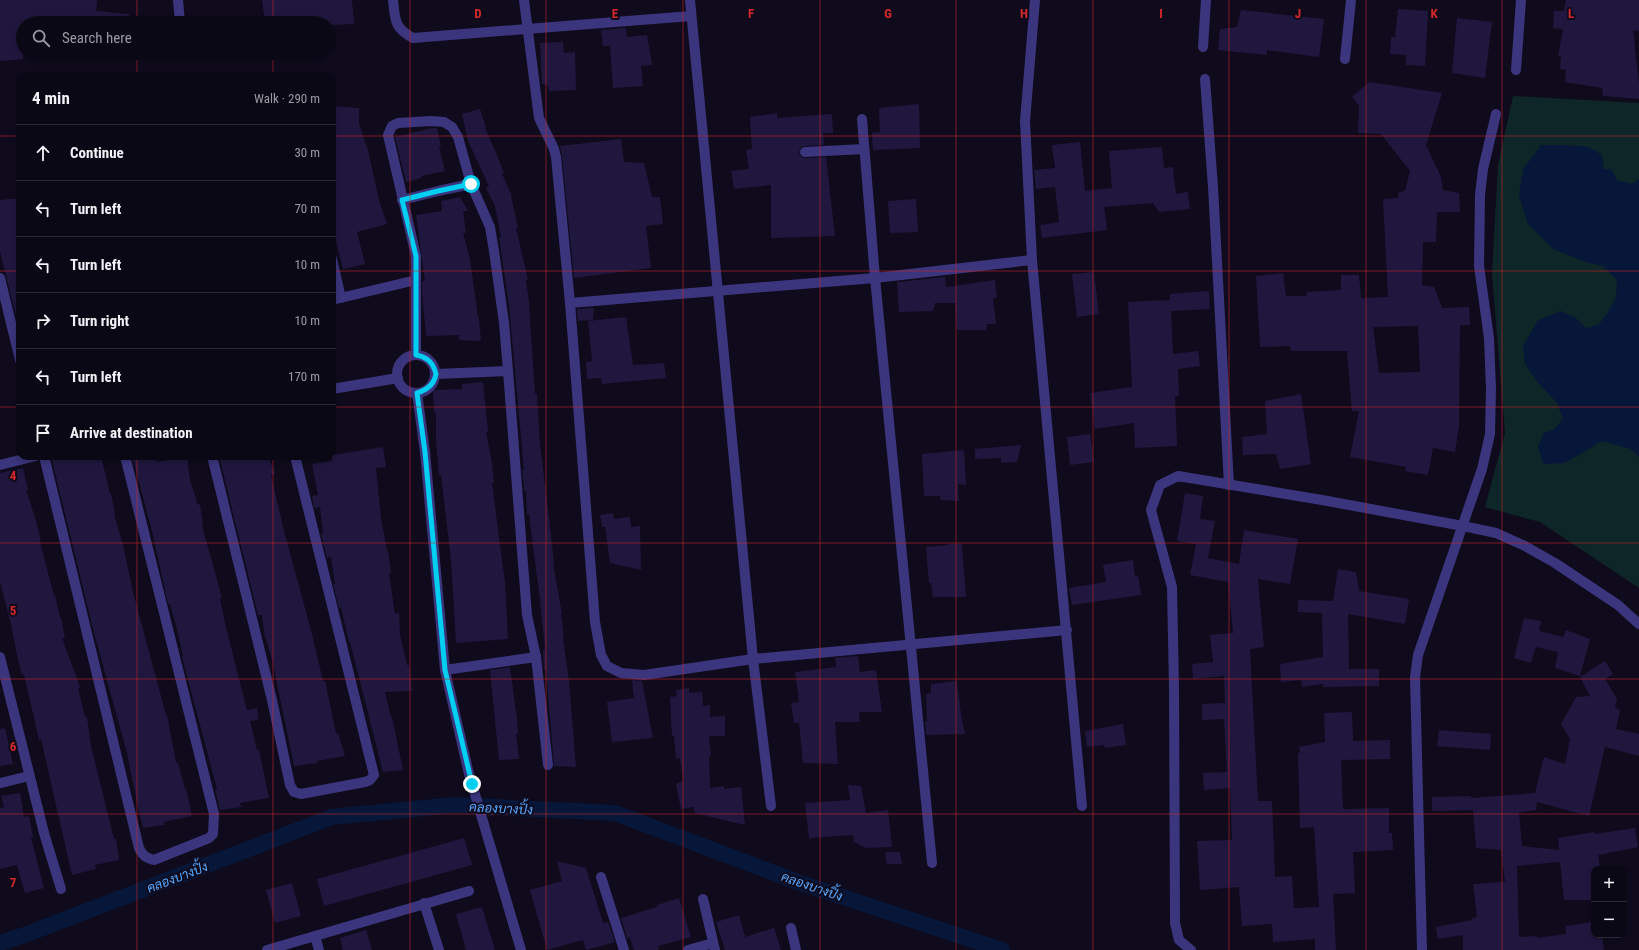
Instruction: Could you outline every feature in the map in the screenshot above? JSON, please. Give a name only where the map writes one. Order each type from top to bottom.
[{"type":"street","points":[[178,0],[179,16]]},
{"type":"street","points":[[393,0],[395,18],[402,32],[413,38],[691,16]]},
{"type":"street","points":[[524,0],[539,118],[554,149],[556,157],[570,303],[596,622],[601,655],[607,666],[621,673],[644,675],[753,659],[1067,630]]},
{"type":"street","points":[[690,0],[753,659],[771,806]]},
{"type":"street","points":[[1035,0],[1025,121],[1032,260],[1082,806]]},
{"type":"street","points":[[1203,46],[1206,0]]},
{"type":"street","points":[[1346,59],[1351,0]]},
{"type":"street","points":[[1516,70],[1521,0]]},
{"type":"street","points":[[1205,79],[1229,484]]},
{"type":"street","points":[[1422,950],[1415,677],[1418,655],[1482,469],[1490,434],[1491,389],[1489,338],[1479,266],[1483,169],[1496,114]]},
{"type":"street","points":[[862,119],[875,278],[909,645],[932,864]]},
{"type":"street","points":[[416,355],[416,256],[388,135],[392,126],[398,123],[431,121],[444,122],[452,127],[458,136],[471,184],[490,227],[494,251],[504,323],[527,615],[536,657],[548,764]]},
{"type":"street","points":[[805,152],[864,149]]},
{"type":"street","points":[[402,200],[471,184]]},
{"type":"street","points":[[570,303],[875,278],[1032,260]]},
{"type":"street","points":[[0,278],[16,344]]},
{"type":"street","points":[[336,299],[416,280]]},
{"type":"street","points":[[416,355],[424,357],[431,362],[436,374],[431,386],[425,391],[417,393],[408,391],[402,386],[398,378],[398,370],[401,362],[408,357],[416,355]]},
{"type":"street","points":[[436,374],[508,371]]},
{"type":"street","points":[[336,388],[398,378]]},
{"type":"street","points":[[417,393],[425,452],[445,670],[469,774],[521,950]]},
{"type":"street","points":[[0,465],[20,460]]},
{"type":"street","points":[[45,460],[139,848],[147,859],[154,860],[210,838],[213,834],[214,814],[126,460]]},
{"type":"street","points":[[213,460],[272,700],[290,785],[294,792],[301,794],[365,782],[370,780],[374,775],[296,460]]},
{"type":"street","points":[[1191,950],[1179,940],[1175,923],[1172,586],[1151,510],[1160,485],[1178,476],[1496,533],[1525,546],[1555,563],[1618,605],[1639,624]]},
{"type":"street","points":[[0,657],[29,776],[50,855],[61,889]]},
{"type":"street","points":[[445,670],[536,657]]},
{"type":"street","points":[[1,783],[29,776]]},
{"type":"street","points":[[601,877],[621,949]]},
{"type":"street","points":[[267,950],[469,891]]},
{"type":"street","points":[[688,950],[714,946],[703,899]]},
{"type":"street","points":[[424,903],[439,950]]},
{"type":"street","points":[[791,928],[796,950]]},
{"type":"street","points":[[315,936],[320,950]]},
{"type":"green space","points":[[1513,96],[1639,103],[1639,588],[1540,522],[1485,507],[1505,433],[1492,274],[1498,165]]},
{"type":"water","points":[[1541,145],[1589,147],[1602,155],[1604,169],[1611,169],[1617,180],[1632,184],[1639,179],[1639,457],[1631,449],[1602,441],[1565,463],[1543,464],[1538,446],[1544,433],[1553,430],[1563,419],[1557,403],[1535,379],[1525,364],[1523,346],[1538,320],[1561,311],[1576,318],[1586,328],[1598,325],[1607,314],[1616,297],[1617,280],[1603,266],[1585,262],[1553,249],[1528,224],[1519,196],[1523,169]]},
{"type":"building","points":[[0,0],[97,0],[96,11],[129,14],[129,16],[16,16],[16,60],[0,61]]},
{"type":"building","points":[[262,0],[352,0],[354,24],[336,25],[336,16],[264,16]]},
{"type":"building","points":[[1566,0],[1639,0],[1639,31],[1633,30],[1639,83],[1639,99],[1603,96],[1602,88],[1565,82],[1566,70],[1560,69],[1561,56],[1558,56],[1563,29],[1553,28],[1554,11],[1564,11]]},
{"type":"building","points":[[1398,9],[1428,11],[1425,66],[1406,65],[1406,55],[1390,54],[1391,37],[1395,37]]},
{"type":"building","points":[[1241,10],[1324,19],[1319,57],[1267,50],[1267,55],[1218,50],[1220,29],[1237,27]]},
{"type":"building","points":[[1457,18],[1492,22],[1485,78],[1452,73]]},
{"type":"building","points":[[626,28],[627,37],[647,35],[652,65],[641,66],[643,86],[613,88],[610,46],[603,46],[601,30]]},
{"type":"building","points":[[563,42],[564,53],[575,52],[576,90],[549,91],[548,85],[542,84],[540,43]]},
{"type":"building","points":[[1369,82],[1442,93],[1426,145],[1441,177],[1443,190],[1459,193],[1460,212],[1437,212],[1436,242],[1423,242],[1422,285],[1434,287],[1442,308],[1469,307],[1470,325],[1460,325],[1459,426],[1455,452],[1433,448],[1428,475],[1405,471],[1406,467],[1350,457],[1359,411],[1352,411],[1347,351],[1291,351],[1290,346],[1260,347],[1256,276],[1283,273],[1286,296],[1306,296],[1307,292],[1341,290],[1341,275],[1359,275],[1361,298],[1388,297],[1383,199],[1398,198],[1399,192],[1405,191],[1410,171],[1381,134],[1358,133],[1359,106],[1352,97]],"holes":[[[1418,326],[1420,372],[1379,373],[1373,327]]]},
{"type":"building","points":[[919,104],[920,148],[873,150],[872,133],[880,132],[879,108]]},
{"type":"building","points":[[336,106],[359,108],[359,124],[368,150],[379,200],[387,224],[357,232],[365,264],[343,269],[336,242]]},
{"type":"building","points":[[480,109],[485,128],[512,196],[518,228],[516,228],[528,280],[526,280],[535,394],[537,394],[540,444],[553,564],[562,614],[576,767],[554,766],[546,670],[544,670],[543,650],[545,649],[529,514],[527,514],[526,491],[524,491],[522,470],[524,470],[509,306],[499,237],[501,237],[495,206],[486,188],[489,186],[468,141],[462,114]]},
{"type":"building","points":[[777,113],[777,118],[832,114],[833,133],[823,133],[824,145],[804,146],[801,147],[799,152],[800,156],[805,158],[826,157],[835,236],[771,238],[771,185],[734,189],[731,171],[749,169],[746,150],[752,149],[750,117]]},
{"type":"building","points":[[437,128],[441,147],[439,147],[445,171],[421,176],[421,178],[406,182],[395,137]]},
{"type":"building","points":[[621,139],[624,162],[644,163],[652,197],[660,197],[663,224],[646,226],[651,268],[574,278],[560,146]]},
{"type":"building","points":[[1080,142],[1085,191],[1112,188],[1109,151],[1162,147],[1164,168],[1173,167],[1176,194],[1188,192],[1190,209],[1159,212],[1153,203],[1104,207],[1107,230],[1042,238],[1040,225],[1059,222],[1055,187],[1036,189],[1034,170],[1055,168],[1052,145]]},
{"type":"building","points":[[460,197],[468,211],[463,211],[466,233],[463,233],[470,259],[481,341],[459,340],[459,335],[426,336],[422,291],[422,281],[425,281],[416,215],[442,211],[441,201]]},
{"type":"building","points":[[16,198],[16,316],[0,251],[0,200]]},
{"type":"building","points":[[916,199],[918,232],[890,233],[888,201]]},
{"type":"building","points":[[1094,272],[1099,314],[1077,317],[1072,274]]},
{"type":"building","points":[[945,277],[946,287],[995,280],[997,298],[993,298],[996,324],[987,324],[986,330],[957,330],[955,303],[935,303],[933,311],[899,312],[897,282]]},
{"type":"building","points":[[1209,291],[1210,309],[1171,311],[1173,354],[1198,351],[1200,366],[1178,369],[1179,396],[1175,396],[1177,446],[1135,448],[1134,423],[1095,429],[1090,393],[1132,387],[1128,302],[1170,300],[1170,294]]},
{"type":"building","points":[[594,308],[593,320],[578,321],[577,309]]},
{"type":"building","points":[[626,317],[633,365],[664,363],[666,378],[602,384],[601,378],[587,379],[586,362],[592,361],[588,321]]},
{"type":"building","points":[[483,382],[488,432],[486,432],[492,463],[494,483],[492,483],[505,583],[508,639],[456,643],[451,561],[441,475],[439,475],[436,441],[436,412],[434,413],[433,390],[462,389],[462,384]]},
{"type":"building","points":[[1301,394],[1311,464],[1280,469],[1276,454],[1243,455],[1242,437],[1267,434],[1265,401]]},
{"type":"building","points":[[1090,434],[1094,462],[1070,465],[1067,437]]},
{"type":"building","points":[[1021,445],[1017,462],[1001,463],[1001,458],[975,459],[975,449]]},
{"type":"building","points":[[383,447],[386,467],[376,468],[381,518],[388,551],[391,573],[389,573],[395,614],[399,613],[400,634],[407,665],[409,665],[412,691],[385,692],[403,770],[383,772],[341,608],[339,608],[333,584],[335,584],[331,557],[327,558],[321,534],[323,533],[320,507],[314,508],[312,496],[318,495],[312,464],[336,460],[336,454]]},
{"type":"building","points":[[964,450],[966,485],[958,484],[959,501],[941,500],[940,496],[924,496],[922,454]]},
{"type":"building","points":[[52,460],[102,460],[133,592],[167,715],[176,763],[178,763],[185,789],[186,788],[192,816],[164,822],[164,825],[143,828],[127,753],[93,629]]},
{"type":"building","points":[[133,460],[156,460],[157,462],[169,460],[187,460],[190,480],[198,505],[200,504],[202,526],[222,599],[220,599],[225,623],[247,710],[257,708],[258,720],[250,721],[257,750],[259,750],[269,798],[240,803],[241,807],[220,810],[215,789],[217,789],[183,661],[177,629],[170,604],[168,604],[152,531]]},
{"type":"building","points":[[220,460],[270,460],[275,474],[271,475],[284,531],[323,681],[325,681],[336,733],[338,733],[345,756],[317,761],[318,763],[294,766],[273,664],[266,638],[265,639],[262,615],[258,615]]},
{"type":"building","points":[[23,468],[28,490],[26,490],[36,521],[40,542],[61,618],[65,638],[62,638],[80,687],[78,688],[85,717],[87,717],[91,746],[114,839],[116,839],[119,860],[95,865],[96,869],[72,875],[41,739],[39,740],[24,674],[22,675],[0,582],[0,473]]},
{"type":"building","points":[[1185,493],[1203,496],[1200,519],[1215,521],[1208,558],[1239,564],[1244,530],[1298,539],[1290,584],[1258,579],[1264,647],[1250,649],[1258,801],[1272,801],[1275,877],[1292,876],[1294,908],[1319,907],[1314,827],[1300,828],[1299,747],[1325,742],[1324,713],[1352,712],[1353,741],[1390,740],[1390,759],[1341,760],[1343,809],[1389,808],[1389,833],[1392,833],[1393,850],[1353,852],[1355,893],[1333,894],[1336,950],[1315,950],[1315,939],[1273,942],[1272,924],[1242,926],[1239,887],[1200,890],[1197,841],[1232,840],[1230,788],[1204,790],[1203,773],[1227,772],[1224,719],[1202,720],[1202,704],[1225,703],[1224,676],[1193,679],[1192,664],[1213,662],[1210,635],[1233,633],[1228,582],[1190,575],[1196,544],[1177,541]]},
{"type":"building","points":[[613,513],[614,519],[630,517],[631,527],[640,526],[641,570],[610,563],[605,527],[602,527],[600,515]]},
{"type":"building","points":[[962,544],[966,597],[933,597],[931,583],[929,583],[926,547]]},
{"type":"building","points":[[1133,560],[1135,576],[1138,576],[1141,595],[1072,605],[1069,588],[1106,582],[1103,565]]},
{"type":"building","points":[[1338,569],[1356,572],[1359,591],[1409,599],[1405,624],[1348,614],[1349,669],[1379,669],[1379,686],[1323,687],[1323,684],[1302,687],[1301,680],[1281,682],[1280,664],[1323,657],[1322,613],[1298,612],[1298,600],[1333,601]]},
{"type":"building","points":[[1524,618],[1541,621],[1539,631],[1563,637],[1566,630],[1590,639],[1580,676],[1555,668],[1558,652],[1536,647],[1531,663],[1514,658]]},
{"type":"building","points":[[858,656],[860,672],[876,670],[882,712],[859,712],[860,722],[835,722],[838,764],[803,763],[799,723],[794,723],[791,703],[799,702],[795,672],[836,667],[835,658]]},
{"type":"building","points":[[1605,661],[1613,674],[1605,679],[1617,699],[1615,707],[1620,710],[1616,729],[1639,734],[1639,756],[1605,747],[1589,816],[1537,802],[1536,810],[1519,812],[1522,846],[1559,850],[1558,838],[1594,832],[1595,834],[1635,828],[1638,847],[1598,855],[1600,866],[1591,866],[1591,900],[1564,900],[1560,862],[1517,866],[1519,937],[1537,936],[1537,938],[1566,934],[1566,926],[1591,922],[1591,938],[1602,938],[1604,950],[1463,950],[1463,935],[1438,939],[1436,927],[1472,920],[1472,918],[1477,917],[1473,884],[1505,882],[1501,850],[1476,848],[1473,810],[1432,811],[1432,797],[1471,796],[1471,798],[1535,793],[1544,757],[1565,764],[1570,739],[1561,724],[1576,697],[1590,696],[1580,677]]},
{"type":"building","points":[[510,667],[517,719],[518,734],[516,734],[519,759],[499,760],[490,670]]},
{"type":"building","points":[[632,680],[642,681],[653,738],[612,742],[607,702],[634,698]]},
{"type":"building","points":[[957,681],[965,734],[926,735],[926,694],[931,693],[931,684]]},
{"type":"building","points":[[689,688],[689,693],[702,692],[703,706],[710,705],[710,717],[725,716],[725,736],[709,736],[711,756],[709,757],[710,788],[724,786],[724,789],[741,787],[745,825],[695,813],[693,807],[681,809],[676,784],[683,781],[680,758],[676,759],[674,736],[672,736],[670,697],[677,696],[676,690]]},
{"type":"building","points":[[1123,724],[1126,745],[1105,748],[1104,745],[1087,747],[1085,731]]},
{"type":"building","points":[[5,728],[13,764],[0,766],[0,729]]},
{"type":"building","points":[[1439,730],[1491,734],[1490,750],[1437,746]]},
{"type":"building","points":[[848,785],[861,786],[866,813],[888,810],[892,847],[866,848],[854,842],[853,835],[809,838],[805,803],[850,800]]},
{"type":"building","points":[[20,793],[24,817],[29,816],[33,837],[31,838],[44,888],[25,893],[17,865],[0,869],[0,808],[4,807],[1,796]]},
{"type":"building","points":[[464,838],[472,865],[324,906],[317,879]]},
{"type":"building","points":[[885,852],[900,852],[902,864],[887,864]]},
{"type":"building","points":[[557,861],[586,868],[603,923],[608,922],[615,942],[586,950],[583,940],[547,950],[530,890],[562,881]]},
{"type":"building","points":[[292,883],[301,916],[275,923],[266,890]]},
{"type":"building","points":[[679,898],[691,937],[658,946],[659,950],[634,950],[630,938],[627,938],[621,918],[657,907],[657,905]]},
{"type":"building","points":[[482,907],[495,950],[466,950],[456,914]]},
{"type":"building","points":[[739,915],[745,937],[774,928],[781,950],[725,950],[716,922]]},
{"type":"building","points":[[366,930],[372,950],[343,950],[340,938]]},
{"type":"waterway","name":"คลองบางปิ้ง","points":[[0,943],[332,817],[455,805],[615,813],[798,882],[1002,950]]},
{"type":"route","points":[[471,184],[402,200],[416,256],[416,355],[424,357],[431,362],[436,374],[431,386],[425,391],[417,393],[425,452],[445,670],[472,784]]}]
